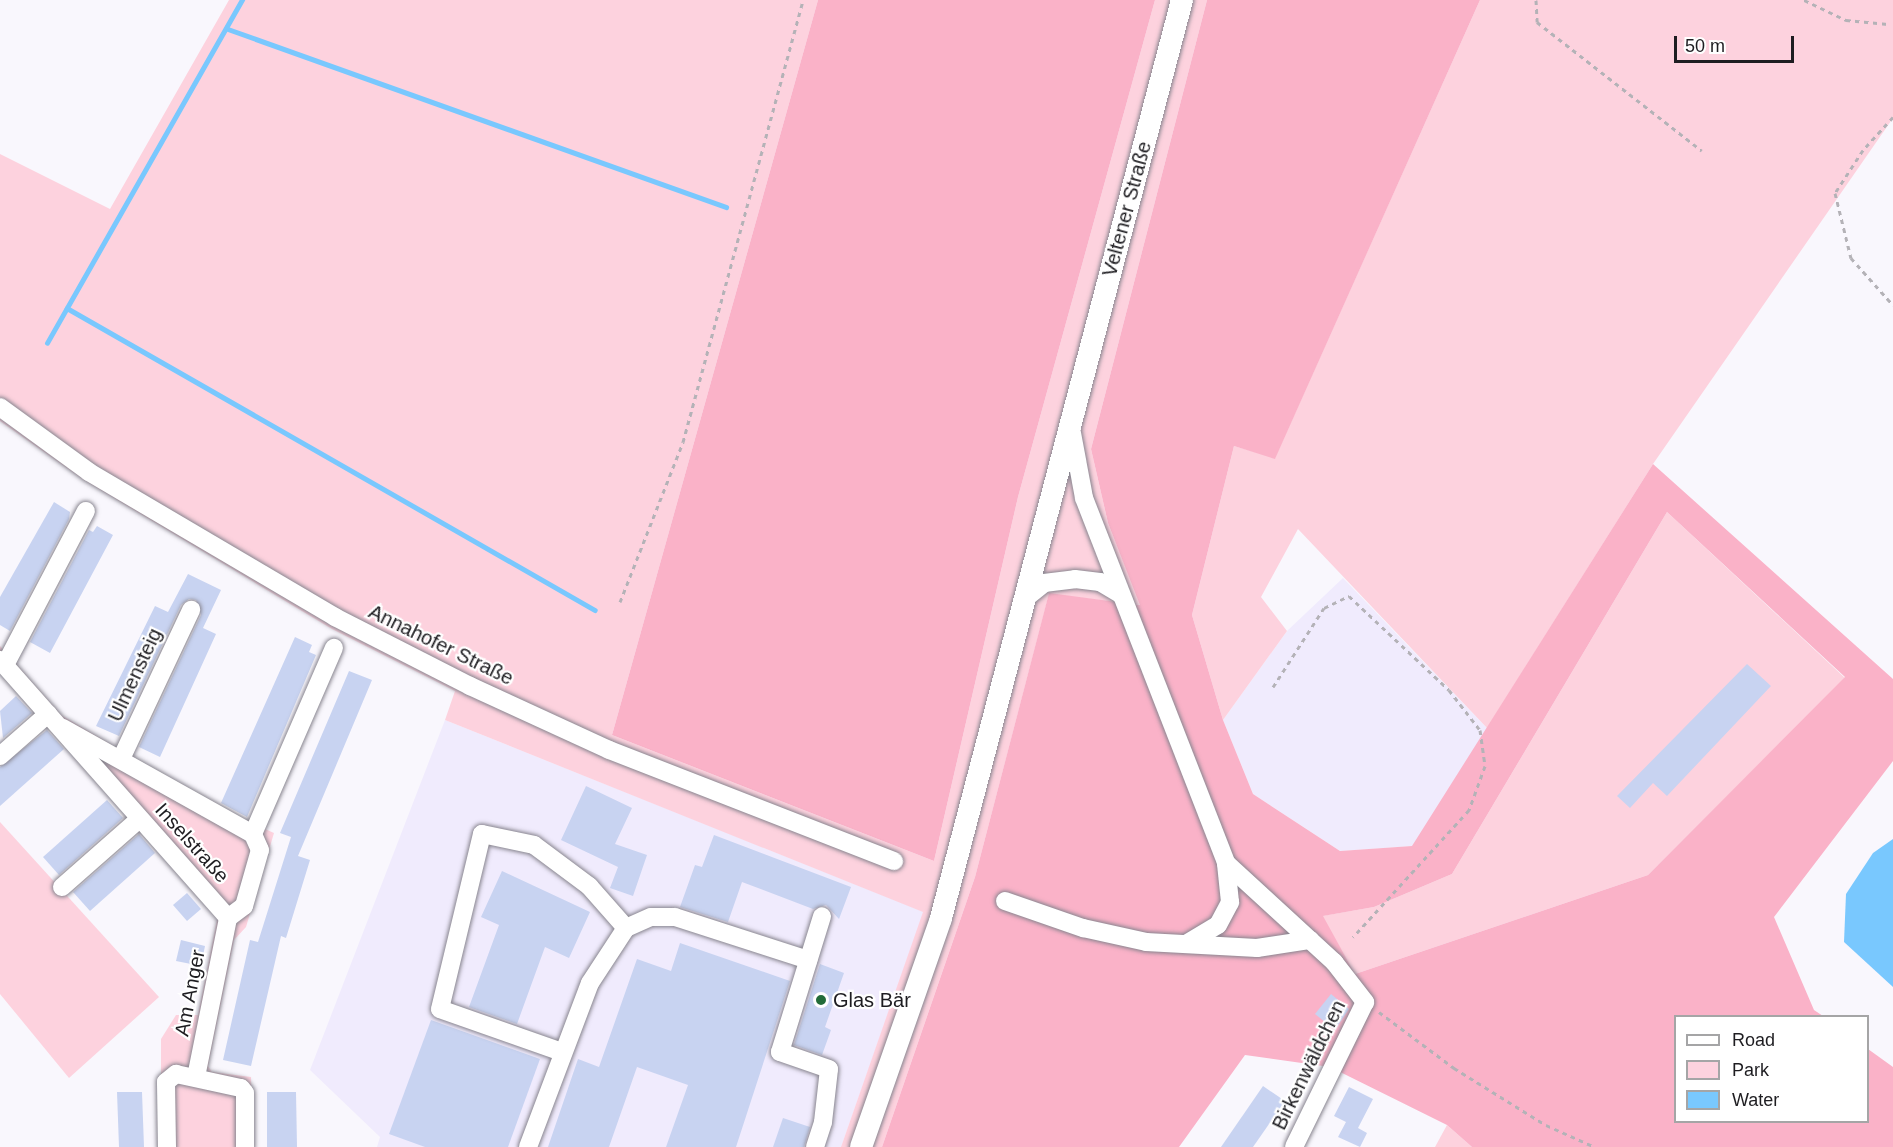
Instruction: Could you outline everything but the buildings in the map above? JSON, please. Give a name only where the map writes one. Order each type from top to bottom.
[{"type":"main road","name":"Veltener Straße","points":[[861,1147],[941,918],[1182,0]]},
{"type":"street","name":"Annahofer Straße","points":[[0,407],[89,472],[335,617],[460,681],[609,750],[894,861]]},
{"type":"street","points":[[1072,418],[1074,454],[1084,498],[1226,862],[1230,902],[1218,925],[1185,944]]},
{"type":"street","points":[[2,662],[86,511]]},
{"type":"street","points":[[1027,597],[1044,583],[1075,579],[1100,582],[1120,594]]},
{"type":"street","name":"Ulmensteig","points":[[121,759],[191,610]]},
{"type":"street","points":[[253,834],[334,648]]},
{"type":"street","name":"Inselstraße","points":[[2,662],[228,918],[244,906],[260,850],[253,834],[54,720]]},
{"type":"street","points":[[0,756],[54,720]]},
{"type":"street","points":[[62,887],[140,819]]},
{"type":"street","points":[[562,1052],[440,1009],[482,834],[534,845],[589,886],[626,928]]},
{"type":"street","points":[[1226,862],[1334,962],[1365,1002]]},
{"type":"street","points":[[1005,901],[1083,928],[1146,942],[1257,948],[1310,940]]},
{"type":"street","points":[[528,1147],[590,983],[626,928],[651,917],[675,916],[808,960]]},
{"type":"street","points":[[815,1147],[823,1122],[829,1069],[780,1052],[822,916]]},
{"type":"street","name":"Am Anger","points":[[196,1077],[228,918]]},
{"type":"street","name":"Birkenwäldchen","points":[[1294,1147],[1365,1002]]},
{"type":"street","points":[[166,1147],[166,1083],[176,1074],[241,1088],[245,1093],[245,1147]]},
{"type":"path","points":[[620,602],[683,442],[803,0]]},
{"type":"path","points":[[1536,0],[1537,22],[1702,151]]},
{"type":"path","points":[[1804,0],[1846,20],[1888,24]]},
{"type":"path","points":[[1893,117],[1863,150],[1835,193],[1851,258],[1893,305]]},
{"type":"path","points":[[1273,687],[1324,608],[1349,596],[1449,690],[1479,730],[1485,766],[1468,810],[1353,937]]},
{"type":"path","points":[[1365,1002],[1454,1068],[1546,1125],[1595,1147]]},
{"type":"shaded area","points":[[818,0],[1155,0],[1018,497],[934,861],[612,735]]},
{"type":"shaded area","points":[[1207,0],[1480,0],[1275,459],[1234,446],[1192,615],[1223,720],[1253,794],[1340,851],[1412,846],[1653,464],[1893,679],[1893,761],[1774,917],[1814,1010],[1822,1015],[1674,1015],[1674,1123],[1869,1123],[1869,1050],[1893,1067],[1893,1147],[1472,1147],[1447,1125],[1330,1067],[1245,1055],[1179,1147],[882,1147],[975,877],[1049,593],[1140,605],[1108,523],[1091,449]],"holes":[[[1667,512],[1845,677],[1648,875],[1355,974],[1323,916],[1374,907],[1452,874]]]},
{"type":"shaded area","points":[[1343,578],[1487,728],[1413,846],[1340,851],[1253,794],[1223,720],[1287,631]]},
{"type":"shaded area","points":[[445,720],[924,912],[841,1147],[377,1147],[380,1137],[310,1070]]},
{"type":"green space","points":[[229,0],[818,0],[612,735],[934,861],[1018,497],[1155,0],[1207,0],[1091,449],[1108,523],[1141,605],[1049,594],[975,877],[882,1147],[841,1147],[923,912],[445,720],[455,691],[332,629],[84,480],[0,421],[0,154],[110,209]]},
{"type":"green space","points":[[1480,0],[1893,0],[1893,118],[1653,464],[1487,728],[1298,529],[1261,597],[1287,631],[1223,720],[1192,615],[1234,446],[1275,458]]},
{"type":"green space","points":[[1667,512],[1845,678],[1648,875],[1355,974],[1322,916],[1374,907],[1452,874]]},
{"type":"green space","points":[[0,646],[61,715],[218,808],[274,833],[246,927],[234,940],[208,1066],[212,1072],[251,1077],[253,1147],[161,1147],[161,1039],[176,1015],[198,1015],[218,915],[0,670]]},
{"type":"green space","points":[[0,822],[159,997],[69,1078],[0,994]]},
{"type":"green space","points":[[1447,1125],[1472,1147],[1435,1147]]},
{"type":"water","points":[[1893,839],[1893,987],[1844,942],[1846,894],[1873,853]]},
{"type":"waterway","points":[[47,343],[242,0]]},
{"type":"waterway","points":[[228,29],[726,207]]},
{"type":"waterway","points":[[67,308],[595,610]]},
{"type":"place","name":"Glas Bär","points":[[821,1000]]}]
